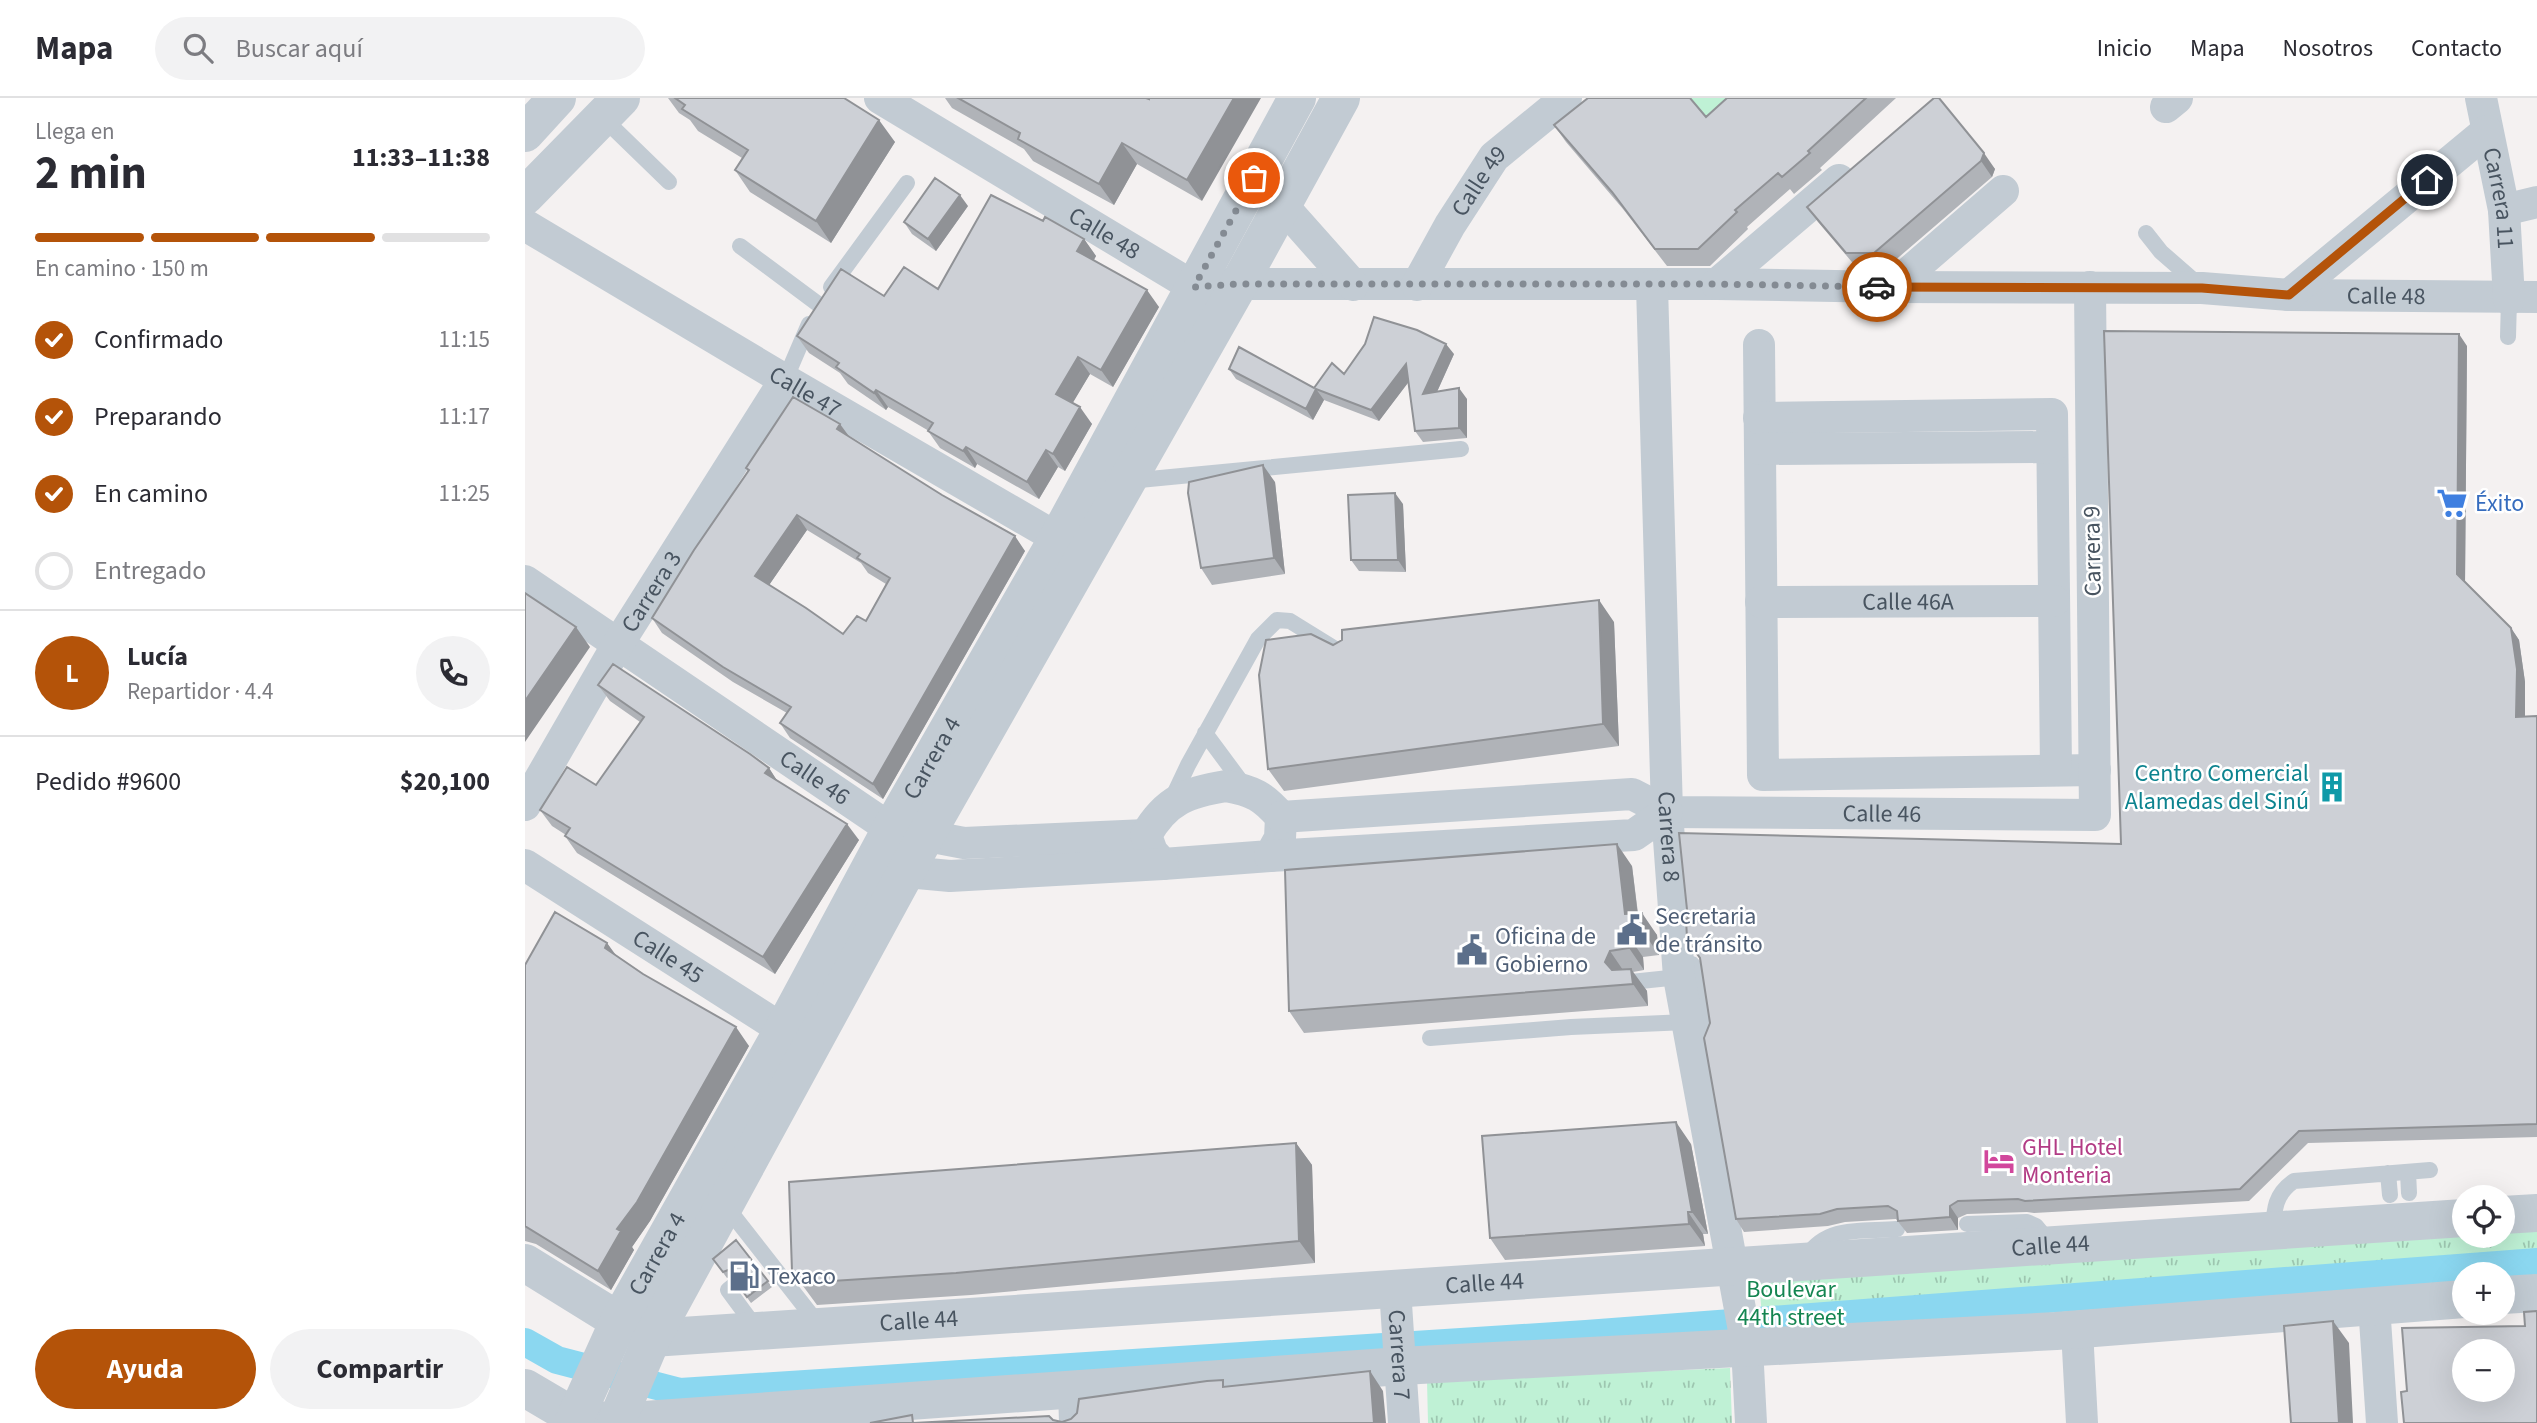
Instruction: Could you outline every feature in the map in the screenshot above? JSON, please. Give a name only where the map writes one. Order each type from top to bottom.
[{"type":"street","points":[[525,133],[558,98]]},
{"type":"street","name":"Calle 48","points":[[880,98],[1194,287],[1238,284],[2090,287],[2202,288],[2289,295],[2523,298]]},
{"type":"street","name":"Carrera 4","points":[[578,1413],[631,1340],[908,833],[1072,546],[1194,287],[1297,98]]},
{"type":"street","points":[[1072,546],[1127,481],[1341,98]]},
{"type":"street","name":"Calle 49","points":[[1417,285],[1450,225],[1494,157],[1566,98]]},
{"type":"street","name":"Carrera 11","points":[[2481,98],[2523,298]]},
{"type":"street","points":[[525,197],[612,107]]},
{"type":"street","points":[[2289,295],[2487,131]]},
{"type":"street","points":[[1717,284],[1862,160]]},
{"type":"street","points":[[1892,287],[2003,191]]},
{"type":"street","points":[[2504,209],[2537,202]]},
{"type":"street","points":[[1282,205],[1353,285]]},
{"type":"street","name":"Calle 47","points":[[525,225],[1072,546]]},
{"type":"street","name":"Carrera 8","points":[[1652,286],[1667,812],[1678,969],[1746,1339],[1751,1423]]},
{"type":"street","name":"Carrera 9","points":[[2090,287],[2095,815]]},
{"type":"street","points":[[1759,345],[1763,775],[2095,770]]},
{"type":"street","name":"Carrera 3","points":[[525,805],[618,644],[785,380]]},
{"type":"street","name":"Carrera 9","points":[[1759,418],[2052,415],[2056,770]]},
{"type":"street","points":[[1760,449],[2052,447]]},
{"type":"street","name":"Calle 46","points":[[525,581],[908,833],[964,843],[1146,835]]},
{"type":"street","name":"Calle 46A","points":[[1761,602],[2054,601]]},
{"type":"street","points":[[1163,864],[1152,852],[1146,835],[1155,820],[1170,803],[1198,790],[1226,786],[1247,790],[1266,800],[1281,817],[1280,838],[1270,856]]},
{"type":"street","name":"Calle 46","points":[[1281,817],[1632,794],[1667,812],[2095,815]]},
{"type":"street","points":[[907,872],[950,876],[1634,835],[1667,812]]},
{"type":"street","points":[[525,1263],[631,1340],[725,1204],[797,1038],[907,872],[908,833]]},
{"type":"street","name":"Calle 45","points":[[525,864],[797,1038]]},
{"type":"street","name":"Calle 44","points":[[631,1340],[820,1327],[1396,1299],[1734,1274],[1804,1261],[2273,1231],[2400,1209],[2452,1216]]},
{"type":"street","points":[[2515,1214],[2537,1213]]},
{"type":"street","points":[[2515,1295],[2537,1293]]},
{"type":"street","name":"Carrera 7","points":[[1396,1299],[1404,1423]]},
{"type":"street","points":[[525,1388],[578,1413],[1075,1405],[1400,1358],[1746,1339],[2077,1330],[2452,1299]]},
{"type":"street","points":[[2374,1305],[2382,1423]]},
{"type":"street","points":[[2077,1330],[2082,1423]]},
{"type":"street","name":"Carrera 4","points":[[620,1414],[631,1340]]},
{"type":"lane","points":[[612,107],[669,182]]},
{"type":"lane","points":[[785,380],[818,304],[907,183]]},
{"type":"lane","points":[[2146,233],[2161,252],[2202,288]]},
{"type":"lane","points":[[740,246],[818,304]]},
{"type":"lane","points":[[2508,337],[2523,298]]},
{"type":"lane","points":[[1127,481],[1461,449]]},
{"type":"lane","points":[[1170,803],[1205,733],[1258,639],[1277,620],[1290,621],[1347,657]]},
{"type":"lane","points":[[1205,733],[1247,790]]},
{"type":"lane","points":[[1631,982],[1678,969]]},
{"type":"lane","points":[[1571,1010],[1571,1027]]},
{"type":"lane","points":[[1430,1038],[1571,1027],[1690,1037]]},
{"type":"lane","points":[[2273,1231],[2274,1207],[2278,1196],[2294,1181],[2430,1170]]},
{"type":"lane","points":[[2400,1209],[2408,1172]]},
{"type":"lane","points":[[2388,1173],[2400,1209]]},
{"type":"lane","points":[[725,1204],[761,1262],[820,1327]]},
{"type":"lane","points":[[1967,1224],[2028,1222],[2036,1226],[2052,1245]]},
{"type":"lane","points":[[1804,1261],[1825,1237],[1897,1229]]},
{"type":"lane","points":[[733,1286],[728,1290],[758,1331]]},
{"type":"green space","points":[[1688,98],[1741,98],[1718,132]]},
{"type":"green space","name":"Boulevar 44th street","points":[[2537,1230],[2537,1274],[2515,1276],[2515,1262],[2452,1262],[2452,1281],[1763,1330],[1759,1279],[2452,1237],[2452,1248],[2515,1248],[2515,1231]]},
{"type":"green space","points":[[1730,1368],[1732,1423],[1428,1423],[1427,1381]]},
{"type":"building","points":[[675,98],[844,98],[879,120],[816,221],[735,170],[748,150],[682,109],[685,105]]},
{"type":"building","points":[[958,98],[1234,98],[1187,180],[1122,143],[1099,184],[1018,139],[1020,133]]},
{"type":"building","points":[[1588,98],[1690,98],[1706,117],[1727,98],[1866,98],[1782,177],[1778,173],[1735,210],[1737,212],[1698,249],[1655,249],[1612,192],[1554,125]]},
{"type":"building","points":[[1934,98],[1939,98],[1984,153],[1981,161],[1874,253],[1846,253],[1807,207]]},
{"type":"building","points":[[935,178],[960,195],[928,239],[904,222]]},
{"type":"building","points":[[991,195],[1043,221],[1045,217],[1084,239],[1077,251],[1147,290],[1101,370],[1078,357],[1056,394],[1080,407],[1053,454],[1046,450],[1027,482],[966,447],[963,451],[928,431],[933,423],[876,390],[874,393],[836,367],[839,363],[797,336],[841,269],[884,296],[904,267],[938,289]]},
{"type":"building","points":[[1374,317],[1417,330],[1446,344],[1423,394],[1459,388],[1459,428],[1415,431],[1406,364],[1371,410],[1316,389],[1306,409],[1229,369],[1239,347],[1314,388],[1332,363],[1344,374],[1365,344]]},
{"type":"building","name":"Centro Comercial Alamedas del Sinú","points":[[2104,331],[2459,334],[2457,574],[2511,628],[2517,669],[2516,717],[2537,716],[2537,1124],[2299,1131],[2240,1189],[2025,1201],[1958,1201],[1950,1206],[1950,1217],[1898,1221],[1897,1211],[1888,1206],[1837,1209],[1820,1214],[1736,1219],[1704,1038],[1710,1023],[1700,958],[1690,944],[1689,937],[1687,938],[1688,919],[1679,833],[2121,844]]},
{"type":"building","points":[[793,397],[840,424],[837,429],[942,495],[1015,536],[873,784],[780,723],[791,707],[723,667],[652,618],[694,550],[749,470],[746,468]],"holes":[[[797,515],[860,554],[857,558],[890,578],[866,621],[857,616],[843,634],[755,576]]]},
{"type":"building","points":[[1263,465],[1274,558],[1201,568],[1188,493],[1189,482]]},
{"type":"building","points":[[1395,493],[1398,560],[1351,560],[1348,495]]},
{"type":"building","points":[[525,593],[576,627],[525,701]]},
{"type":"building","points":[[1599,600],[1603,724],[1268,769],[1259,675],[1266,640],[1311,634],[1333,645],[1342,640],[1342,630]]},
{"type":"building","points":[[613,664],[750,754],[769,768],[765,773],[847,824],[763,957],[565,836],[570,828],[540,810],[567,767],[596,785],[644,717],[598,685]]},
{"type":"building","name":"Oficina de Gobierno","points":[[1617,844],[1625,914],[1642,913],[1644,933],[1628,935],[1629,948],[1610,951],[1605,962],[1612,970],[1631,969],[1633,984],[1289,1011],[1285,870]]},
{"type":"building","points":[[555,912],[607,943],[605,948],[643,974],[736,1027],[637,1202],[617,1229],[621,1231],[598,1271],[525,1226],[525,965]]},
{"type":"building","points":[[1676,1122],[1692,1212],[1688,1212],[1689,1224],[1490,1238],[1482,1136]]},
{"type":"building","points":[[1296,1143],[1299,1241],[956,1273],[801,1283],[792,1271],[789,1182]]},
{"type":"building","name":"Texaco","points":[[736,1240],[768,1281],[747,1297],[738,1285],[737,1273],[728,1270],[723,1272],[713,1259]]},
{"type":"building","points":[[2537,1311],[2537,1423],[2404,1423],[2401,1392],[2407,1391],[2402,1328],[2525,1326],[2524,1312]]},
{"type":"building","points":[[2333,1321],[2339,1423],[2291,1423],[2284,1326]]},
{"type":"building","points":[[1370,1371],[1374,1423],[913,1423],[1049,1416],[1062,1422],[1077,1413],[1079,1399],[1207,1381],[1223,1380],[1223,1387]]},
{"type":"building","points":[[912,1415],[913,1423],[870,1423]]},
{"type":"waterway","points":[[525,1342],[557,1360],[680,1392],[1586,1334],[2537,1262]]},
{"type":"way so far","points":[[1254,178],[1194,287],[1238,284],[1717,284],[1877,287]]},
{"type":"place","name":"Éxito","points":[[2452,503]]},
{"type":"place","name":"Centro Comercial Alamedas del Sinú","points":[[2332,787]]},
{"type":"place","name":"Secretaria de tránsito","points":[[1632,930]]},
{"type":"place","name":"Oficina de Gobierno","points":[[1472,950]]},
{"type":"place","name":"GHL Hotel Monteria","points":[[1999,1161]]},
{"type":"place","name":"Texaco","points":[[744,1276]]},
{"type":"route","points":[[1877,287],[2202,288],[2289,295],[2427,180]]}]
